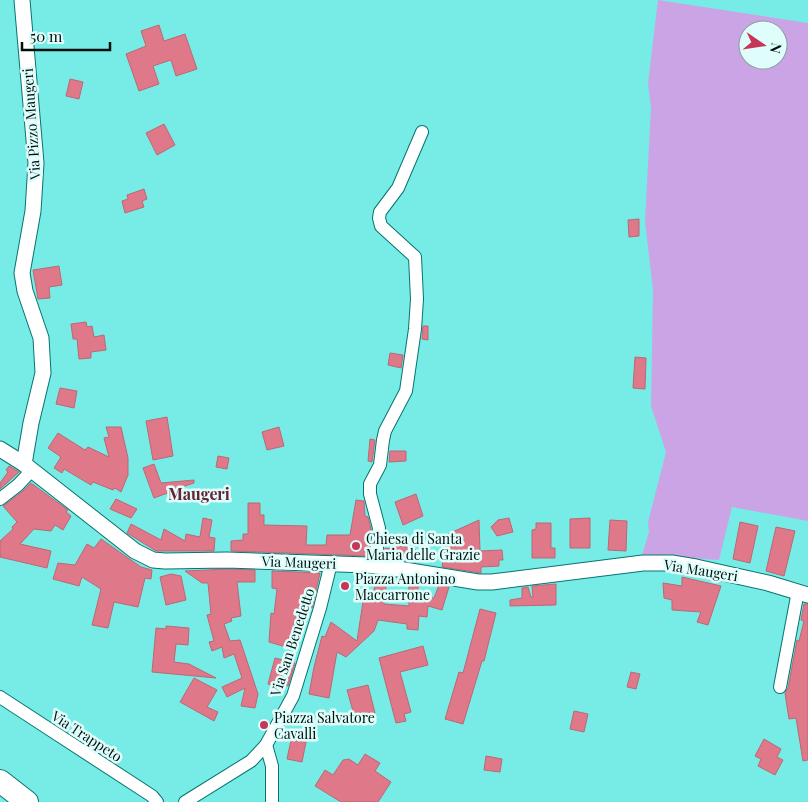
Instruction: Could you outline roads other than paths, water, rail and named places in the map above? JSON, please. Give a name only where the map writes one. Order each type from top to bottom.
[{"type":"highway","points":[[0,781],[27,802]]},
{"type":"street","name":"Via Pizzo Maugeri","points":[[22,0],[36,162],[33,211],[22,273],[31,311],[41,338],[43,363],[43,373],[31,423],[28,467]]},
{"type":"street","points":[[375,566],[379,528],[370,494],[370,484],[380,465],[385,431],[406,392],[418,299],[415,257],[381,226],[379,218],[380,212],[398,188],[422,132]]},
{"type":"street","points":[[1,449],[18,441],[31,423]]},
{"type":"street","name":"Via Maugeri","points":[[1,449],[28,467],[135,551],[153,560],[331,563],[375,566],[478,582],[492,582],[643,563],[672,563],[696,566],[803,593]]},
{"type":"street","points":[[0,499],[28,467]]},
{"type":"street","name":"Via San Benedetto","points":[[185,802],[252,761],[266,744],[293,696],[320,608],[331,563]]},
{"type":"street","points":[[780,687],[803,593]]},
{"type":"street","name":"Via Trappeto","points":[[0,696],[152,796],[156,802]]},
{"type":"street","points":[[266,744],[272,766],[272,802]]},
{"type":"place","name":"Chiesa di Santa Maria delle Grazie","points":[[356,546]]},
{"type":"place","name":"Piazza Antonino Maccarrone","points":[[345,586]]},
{"type":"place","name":"Piazza Salvatore Cavalli","points":[[264,725]]},
{"type":"district","name":"Maugeri","points":[[199,493]]}]
